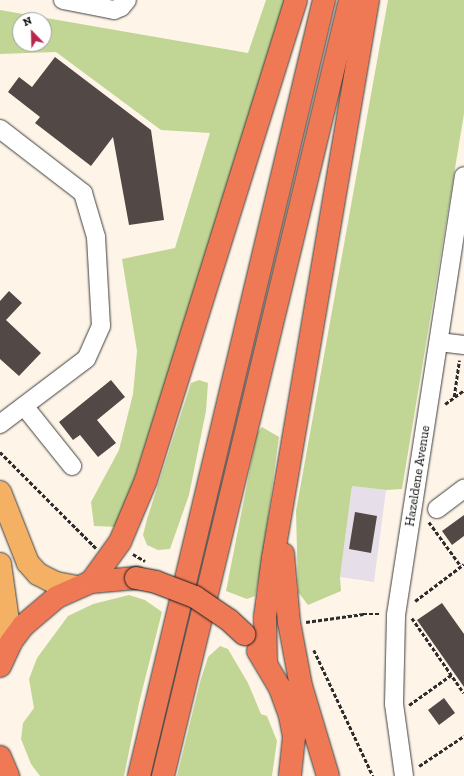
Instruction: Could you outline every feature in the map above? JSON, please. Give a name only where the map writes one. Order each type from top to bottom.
[{"type":"highway","points":[[0,666],[12,642],[39,610],[84,585],[127,548],[146,480],[296,0]]},
{"type":"highway","points":[[139,776],[324,0]]},
{"type":"highway","points":[[163,776],[350,0]]},
{"type":"highway","points":[[266,662],[265,617],[331,203],[368,0]]},
{"type":"highway","points":[[282,509],[289,622],[301,686],[328,776]]},
{"type":"highway","points":[[84,585],[136,578],[176,588],[195,597],[229,620],[244,634],[266,662],[280,688],[290,716],[319,776]]},
{"type":"highway","points":[[290,716],[294,737],[290,776]]},
{"type":"highway","points":[[0,757],[8,776]]},
{"type":"main road","points":[[0,492],[28,562],[38,574],[56,583],[84,585]]},
{"type":"main road","points":[[0,564],[12,642]]},
{"type":"street","points":[[63,0],[114,10],[122,7],[128,0]]},
{"type":"street","points":[[0,129],[83,193],[96,237],[101,326],[86,359],[0,424]]},
{"type":"street","name":"Hazeldene Avenue","points":[[409,773],[393,697],[405,618],[439,342],[464,176]]},
{"type":"street","points":[[439,342],[464,345]]},
{"type":"street","points":[[24,406],[72,466]]},
{"type":"street","points":[[431,513],[464,489]]},
{"type":"path","points":[[442,407],[464,390]]},
{"type":"path","points":[[0,452],[89,543],[99,550]]},
{"type":"path","points":[[413,595],[412,602],[463,565],[431,513]]},
{"type":"path","name":"Hazeldene Avenue","points":[[424,525],[431,513]]},
{"type":"path","points":[[304,629],[301,622],[363,614],[405,618],[464,693]]},
{"type":"path","points":[[311,644],[373,776]]},
{"type":"path","points":[[407,699],[407,706],[451,675]]},
{"type":"path","points":[[409,773],[464,736]]},
{"type":"shaded area","points":[[352,486],[386,490],[374,582],[340,577]]},
{"type":"green space","points":[[266,0],[287,0],[119,527],[94,526],[91,502],[119,450],[133,394],[137,351],[122,259],[175,248],[210,133],[161,130],[56,52],[0,54],[0,10],[12,12],[12,52],[52,52],[52,19],[248,53]]},
{"type":"green space","points":[[388,0],[464,0],[464,114],[402,489],[386,490],[352,486],[340,577],[341,591],[308,605],[298,592],[296,511]]},
{"type":"green space","points":[[199,380],[208,383],[206,411],[189,495],[170,549],[158,550],[147,545],[143,535],[191,383]]},
{"type":"green space","points":[[262,427],[279,437],[262,562],[255,596],[247,599],[226,591],[257,433]]},
{"type":"green space","points":[[129,595],[145,600],[162,612],[139,703],[124,776],[40,776],[31,764],[21,739],[23,723],[34,708],[29,679],[37,658],[68,616],[93,604]]},
{"type":"green space","points":[[220,646],[228,649],[248,683],[261,714],[267,716],[277,741],[272,776],[177,776],[200,682],[208,657]]},
{"type":"building","points":[[55,57],[151,130],[164,220],[129,225],[113,137],[91,166],[35,123],[40,117],[8,92],[19,77],[32,87]]},
{"type":"building","points":[[9,291],[22,303],[6,320],[41,353],[19,376],[0,359],[0,301]]},
{"type":"building","points":[[111,380],[125,397],[97,420],[116,443],[98,457],[80,435],[73,440],[59,422]]},
{"type":"building","points":[[355,512],[377,516],[371,553],[349,549]]},
{"type":"building","points":[[464,515],[464,536],[452,545],[442,531]]},
{"type":"building","points":[[442,603],[464,634],[464,687],[417,620]]},
{"type":"building","points":[[444,698],[455,713],[439,725],[428,710]]}]
